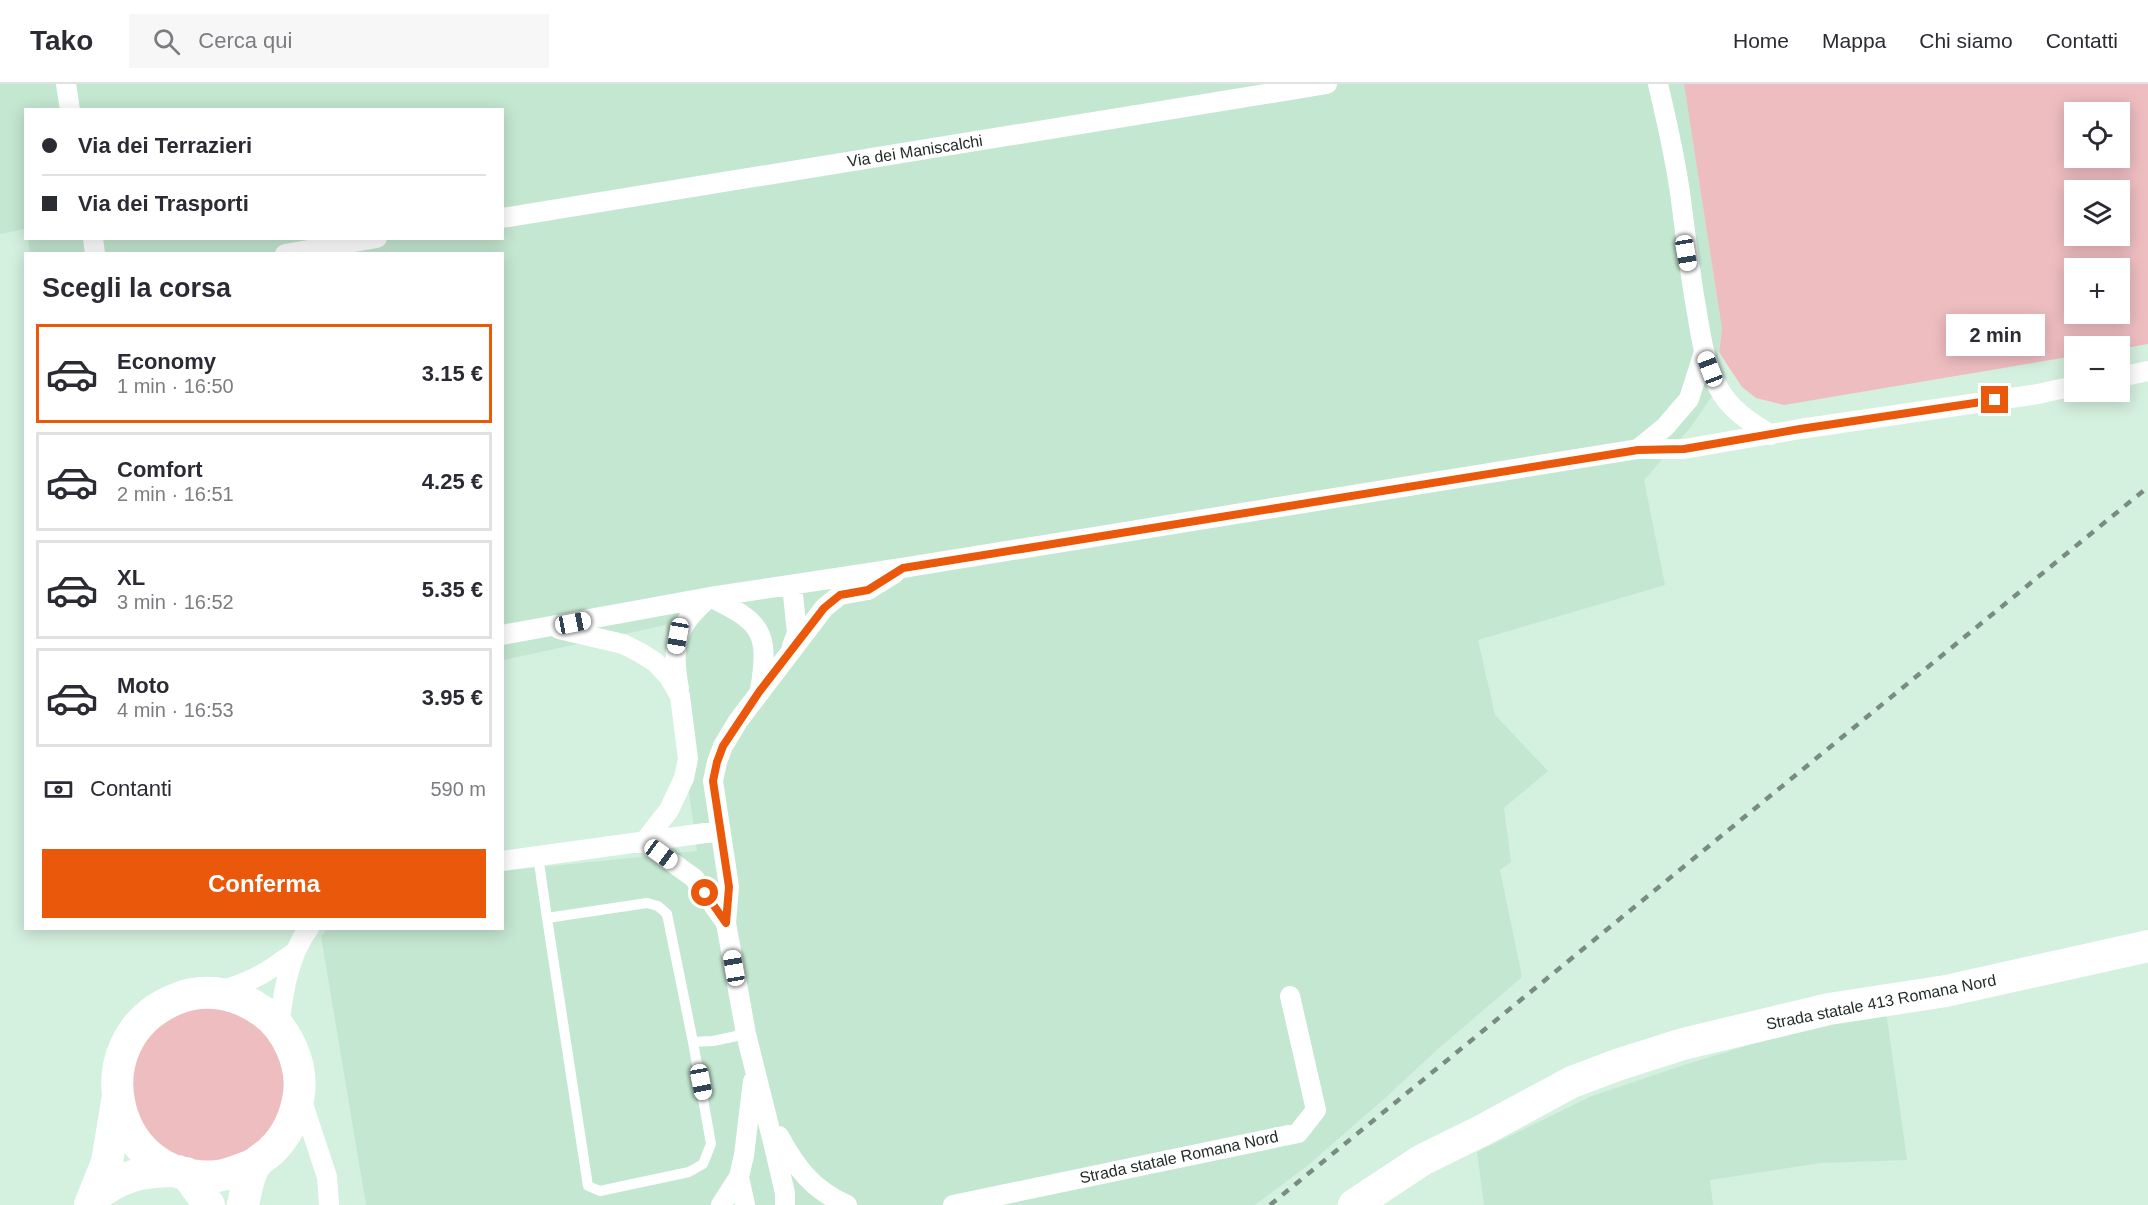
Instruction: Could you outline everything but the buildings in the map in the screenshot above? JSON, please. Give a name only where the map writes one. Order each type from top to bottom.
[{"type":"main road","name":"Strada statale 413 Romana Nord","points":[[1354,1205],[1422,1160],[1572,1082],[1617,1065],[1683,1044],[1829,1009],[1946,991],[2148,946]]},
{"type":"main road","points":[[92,1201],[107,1162],[118,1101],[117,1073],[124,1046],[139,1023],[161,1005],[186,995],[214,993],[232,996],[250,1003],[279,1027],[289,1041],[296,1058],[299,1092],[295,1113],[286,1133],[273,1149],[256,1163],[218,1176],[198,1176],[182,1172],[156,1160],[138,1144],[125,1124],[118,1101]]},
{"type":"main road","points":[[243,1205],[256,1163]]},
{"type":"main road","points":[[92,1201],[111,1184],[133,1175],[153,1171],[182,1172],[209,1205]]},
{"type":"street","points":[[66,84],[70,108]]},
{"type":"street","name":"Via dei Maniscalchi","points":[[504,218],[1327,84]]},
{"type":"street","points":[[1658,84],[1671,140],[1681,199],[1686,253],[1704,352],[1717,386],[1728,403],[1744,419],[1771,435]]},
{"type":"street","points":[[296,252],[366,240]]},
{"type":"street","points":[[1638,450],[1665,427],[1689,399],[1704,352]]},
{"type":"street","points":[[2130,374],[2148,371]]},
{"type":"street","points":[[504,635],[710,597],[1638,450],[1684,449],[2064,388]]},
{"type":"street","points":[[784,1205],[785,1193],[746,1034],[726,923],[729,887],[713,781],[723,746],[759,692],[824,608],[840,595],[868,590],[903,568]]},
{"type":"street","points":[[790,651],[797,633],[792,585]]},
{"type":"street","points":[[710,597],[747,616],[756,626],[762,638],[764,652],[759,692]]},
{"type":"street","points":[[644,842],[669,810],[684,778],[688,759],[675,652],[682,625],[692,612],[710,597]]},
{"type":"street","points":[[550,627],[623,644],[639,652],[655,662],[669,677],[680,696]]},
{"type":"street","points":[[504,861],[720,831]]},
{"type":"street","points":[[644,842],[694,878],[726,923]]},
{"type":"street","points":[[279,1027],[283,993],[296,951],[308,930]]},
{"type":"street","points":[[214,993],[246,984],[264,975],[296,951]]},
{"type":"street","name":"Strada statale Romana Nord","points":[[954,1205],[1298,1133],[1316,1110],[1290,996]]},
{"type":"street","points":[[721,1205],[739,1177],[744,1155],[754,1069]]},
{"type":"street","points":[[299,1092],[327,1178],[329,1205]]},
{"type":"street","points":[[765,1112],[791,1158],[812,1184],[847,1205]]},
{"type":"street","points":[[739,1177],[745,1205]]},
{"type":"lane","points":[[538,856],[547,918],[588,1186],[600,1191],[689,1172],[703,1164],[711,1144],[667,914],[658,906],[647,903],[547,918]]},
{"type":"lane","points":[[693,1042],[712,1041],[746,1034]]},
{"type":"shaded area","points":[[0,84],[1684,84],[1722,329],[1712,396],[1690,428],[1644,480],[1665,585],[1478,640],[1495,715],[1548,771],[1504,808],[1511,862],[1500,870],[1522,977],[1307,1166],[1255,1205],[366,1205],[321,936],[326,930],[504,930],[504,871],[697,851],[666,625],[504,660],[504,252],[30,252],[28,240],[504,240],[504,108],[24,108],[24,229],[0,234]]},
{"type":"shaded area","points":[[1684,84],[2148,84],[2148,344],[2130,347],[2130,336],[2064,336],[2064,358],[1784,405],[1756,398],[1742,387],[1719,352],[1722,329]]},
{"type":"shaded area","points":[[209,1007],[239,1013],[264,1030],[281,1055],[287,1085],[281,1115],[264,1140],[239,1157],[209,1163],[179,1157],[154,1140],[137,1115],[131,1085],[137,1055],[154,1030],[179,1013]]},
{"type":"shaded area","points":[[1886,1011],[1907,1160],[1821,1163],[1710,1180],[1713,1205],[1484,1205],[1477,1152],[1592,1096],[1811,1026]]},
{"type":"railway","points":[[1270,1205],[2148,487]]},
{"type":"route","points":[[705,893],[726,923],[729,887],[713,781],[723,746],[759,692],[824,608],[840,595],[868,590],[903,568],[1638,450],[1684,449],[1995,400]]}]
